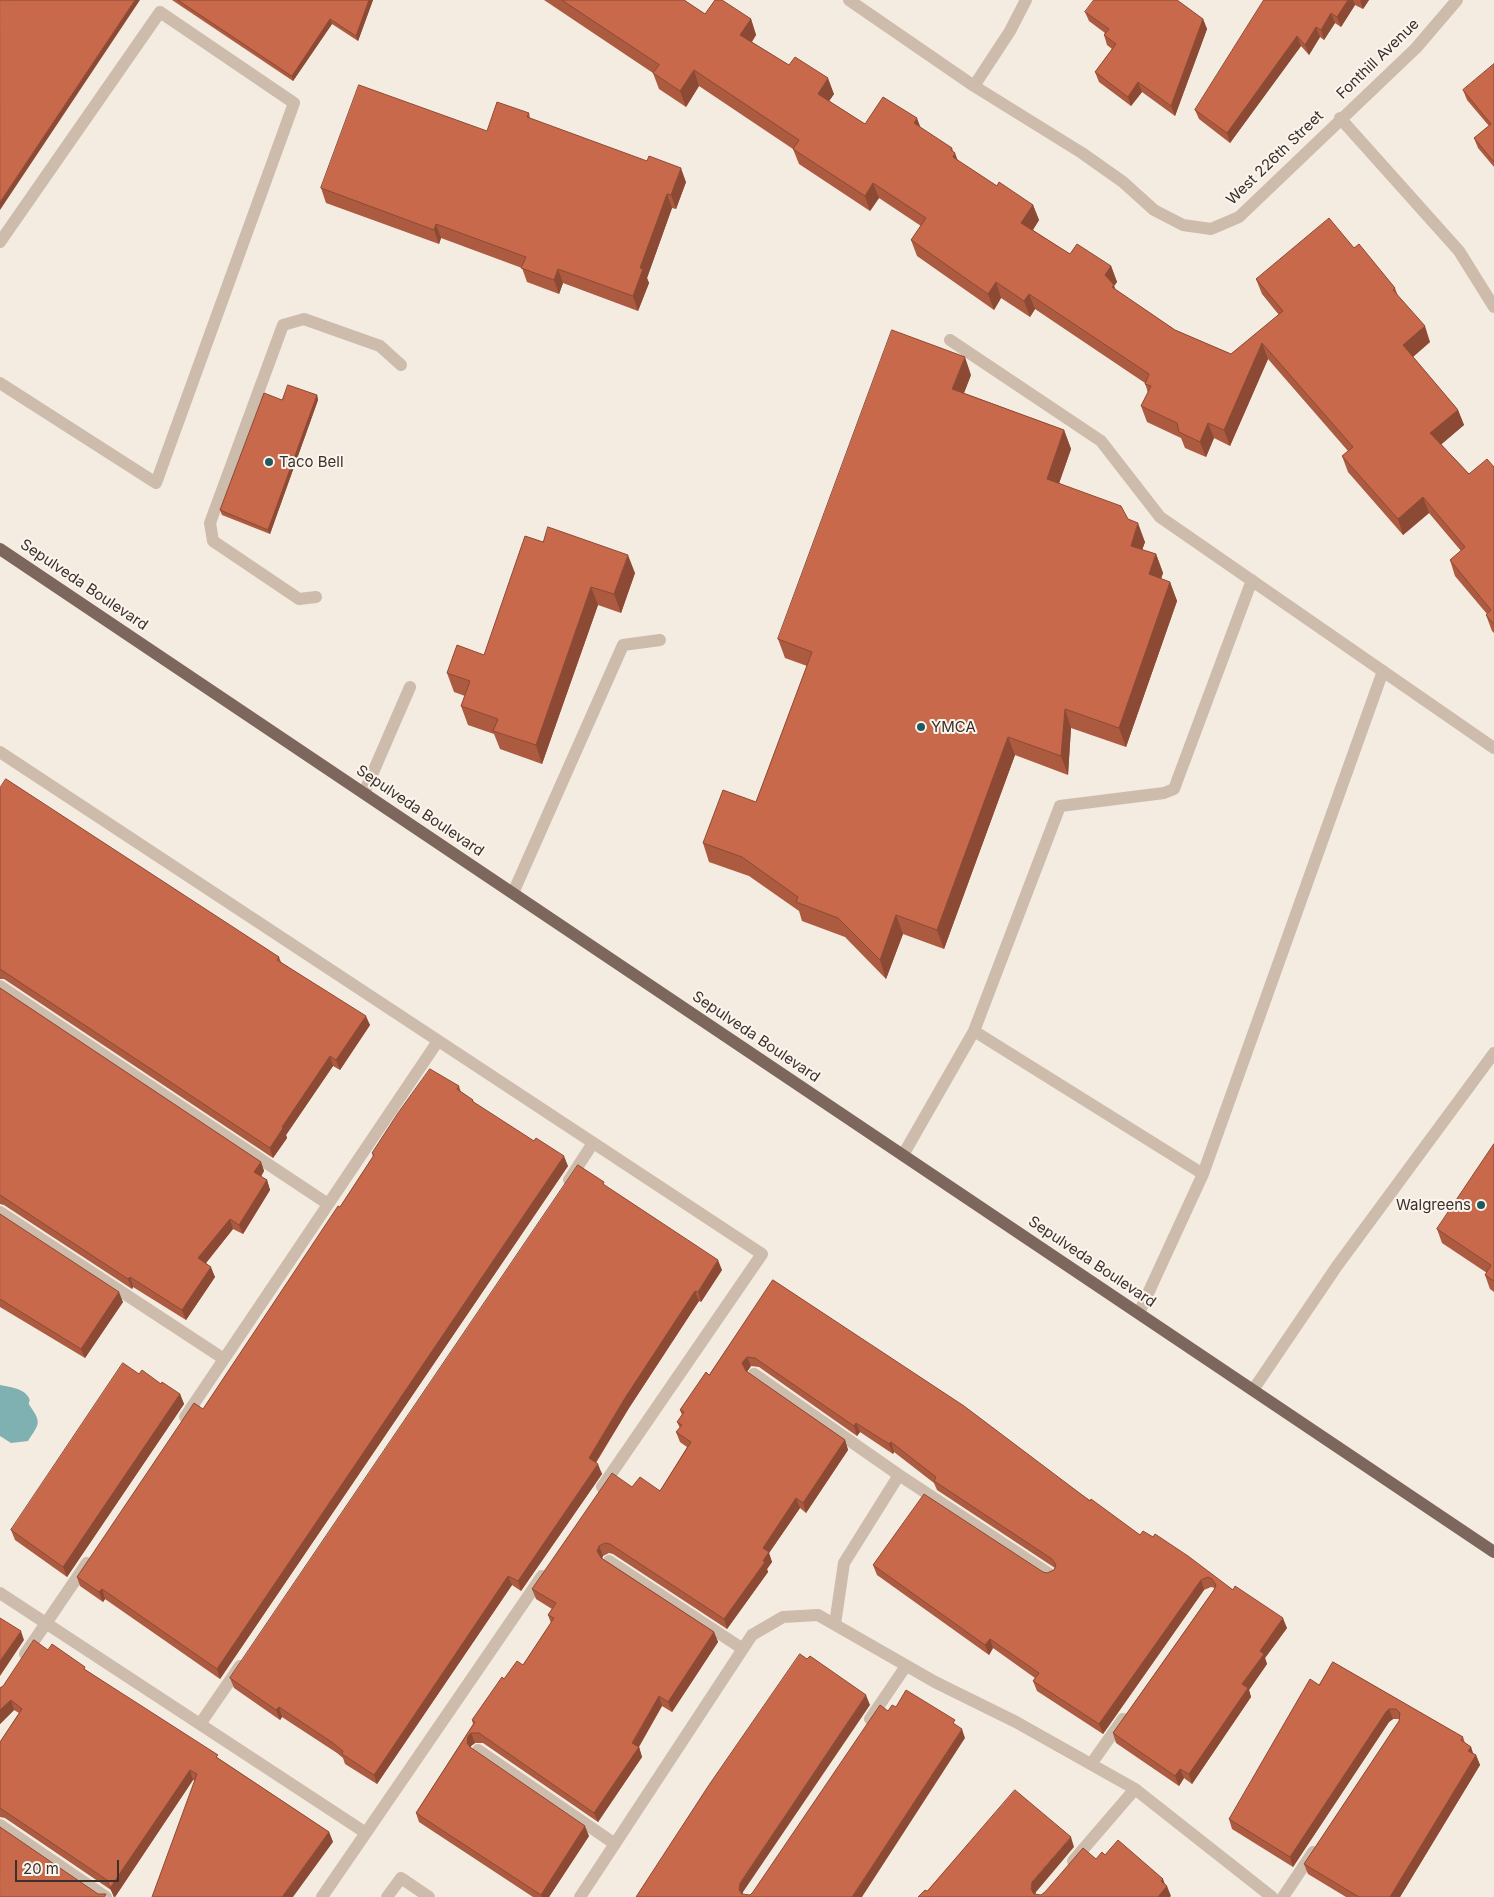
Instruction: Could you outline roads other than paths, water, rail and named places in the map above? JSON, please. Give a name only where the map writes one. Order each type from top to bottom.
[{"type":"main road","name":"Sepulveda Boulevard","points":[[0,549],[1494,1552]]},
{"type":"street","name":"West 226th Street","points":[[849,0],[974,86],[1082,153],[1123,182],[1154,210],[1184,225],[1211,229],[1239,216],[1340,118],[1459,252],[1494,307]]},
{"type":"street","points":[[974,86],[1010,32],[1026,0]]},
{"type":"street","name":"Fonthill Avenue","points":[[1340,118],[1416,48],[1457,0]]},
{"type":"street","points":[[0,242],[160,12],[294,103],[156,483],[0,383]]},
{"type":"street","points":[[316,597],[299,599],[213,541],[210,522],[283,325],[304,319],[380,346],[401,365]]},
{"type":"street","points":[[950,340],[1101,441],[1160,517],[1494,748]]},
{"type":"street","points":[[904,1155],[974,1031],[1060,806],[1164,793],[1174,789],[1252,580]]},
{"type":"street","points":[[513,893],[623,645],[660,640]]},
{"type":"street","points":[[1139,1313],[1203,1174],[1384,671]]},
{"type":"street","points":[[364,793],[410,687]]},
{"type":"street","points":[[0,752],[762,1254],[595,1498]]},
{"type":"street","points":[[0,986],[328,1204]]},
{"type":"street","points":[[974,1031],[1203,1174]]},
{"type":"street","points":[[180,1425],[438,1041]]},
{"type":"street","points":[[1253,1390],[1337,1266],[1494,1053]]},
{"type":"street","points":[[560,1192],[593,1143]]},
{"type":"street","points":[[0,1212],[224,1359]]},
{"type":"street","points":[[754,1374],[899,1475],[1052,1575]]},
{"type":"street","points":[[835,1624],[844,1563],[899,1475]]},
{"type":"street","points":[[15,1668],[96,1549]]},
{"type":"street","points":[[609,1561],[743,1649]]},
{"type":"street","points":[[322,1897],[550,1564]]},
{"type":"street","points":[[0,1593],[366,1832]]},
{"type":"street","points":[[580,1897],[752,1635],[782,1617],[818,1615],[906,1666],[1135,1788],[1272,1897]]},
{"type":"street","points":[[200,1724],[245,1659]]},
{"type":"street","points":[[861,1732],[906,1666]]},
{"type":"street","points":[[1091,1764],[1131,1707]]},
{"type":"street","points":[[478,1750],[615,1844]]},
{"type":"street","points":[[1067,1868],[1135,1788]]},
{"type":"street","points":[[0,1825],[106,1897]]},
{"type":"street","points":[[1284,1897],[1321,1840]]},
{"type":"street","points":[[387,1897],[400,1878],[429,1897]]},
{"type":"water","points":[[0,1385],[20,1390],[29,1398],[29,1404],[38,1420],[38,1424],[28,1441],[11,1443],[0,1436]]},
{"type":"place","name":"Taco Bell","points":[[269,462]]},
{"type":"place","name":"YMCA","points":[[921,727]]},
{"type":"place","name":"Walgreens","points":[[1481,1205]]}]
